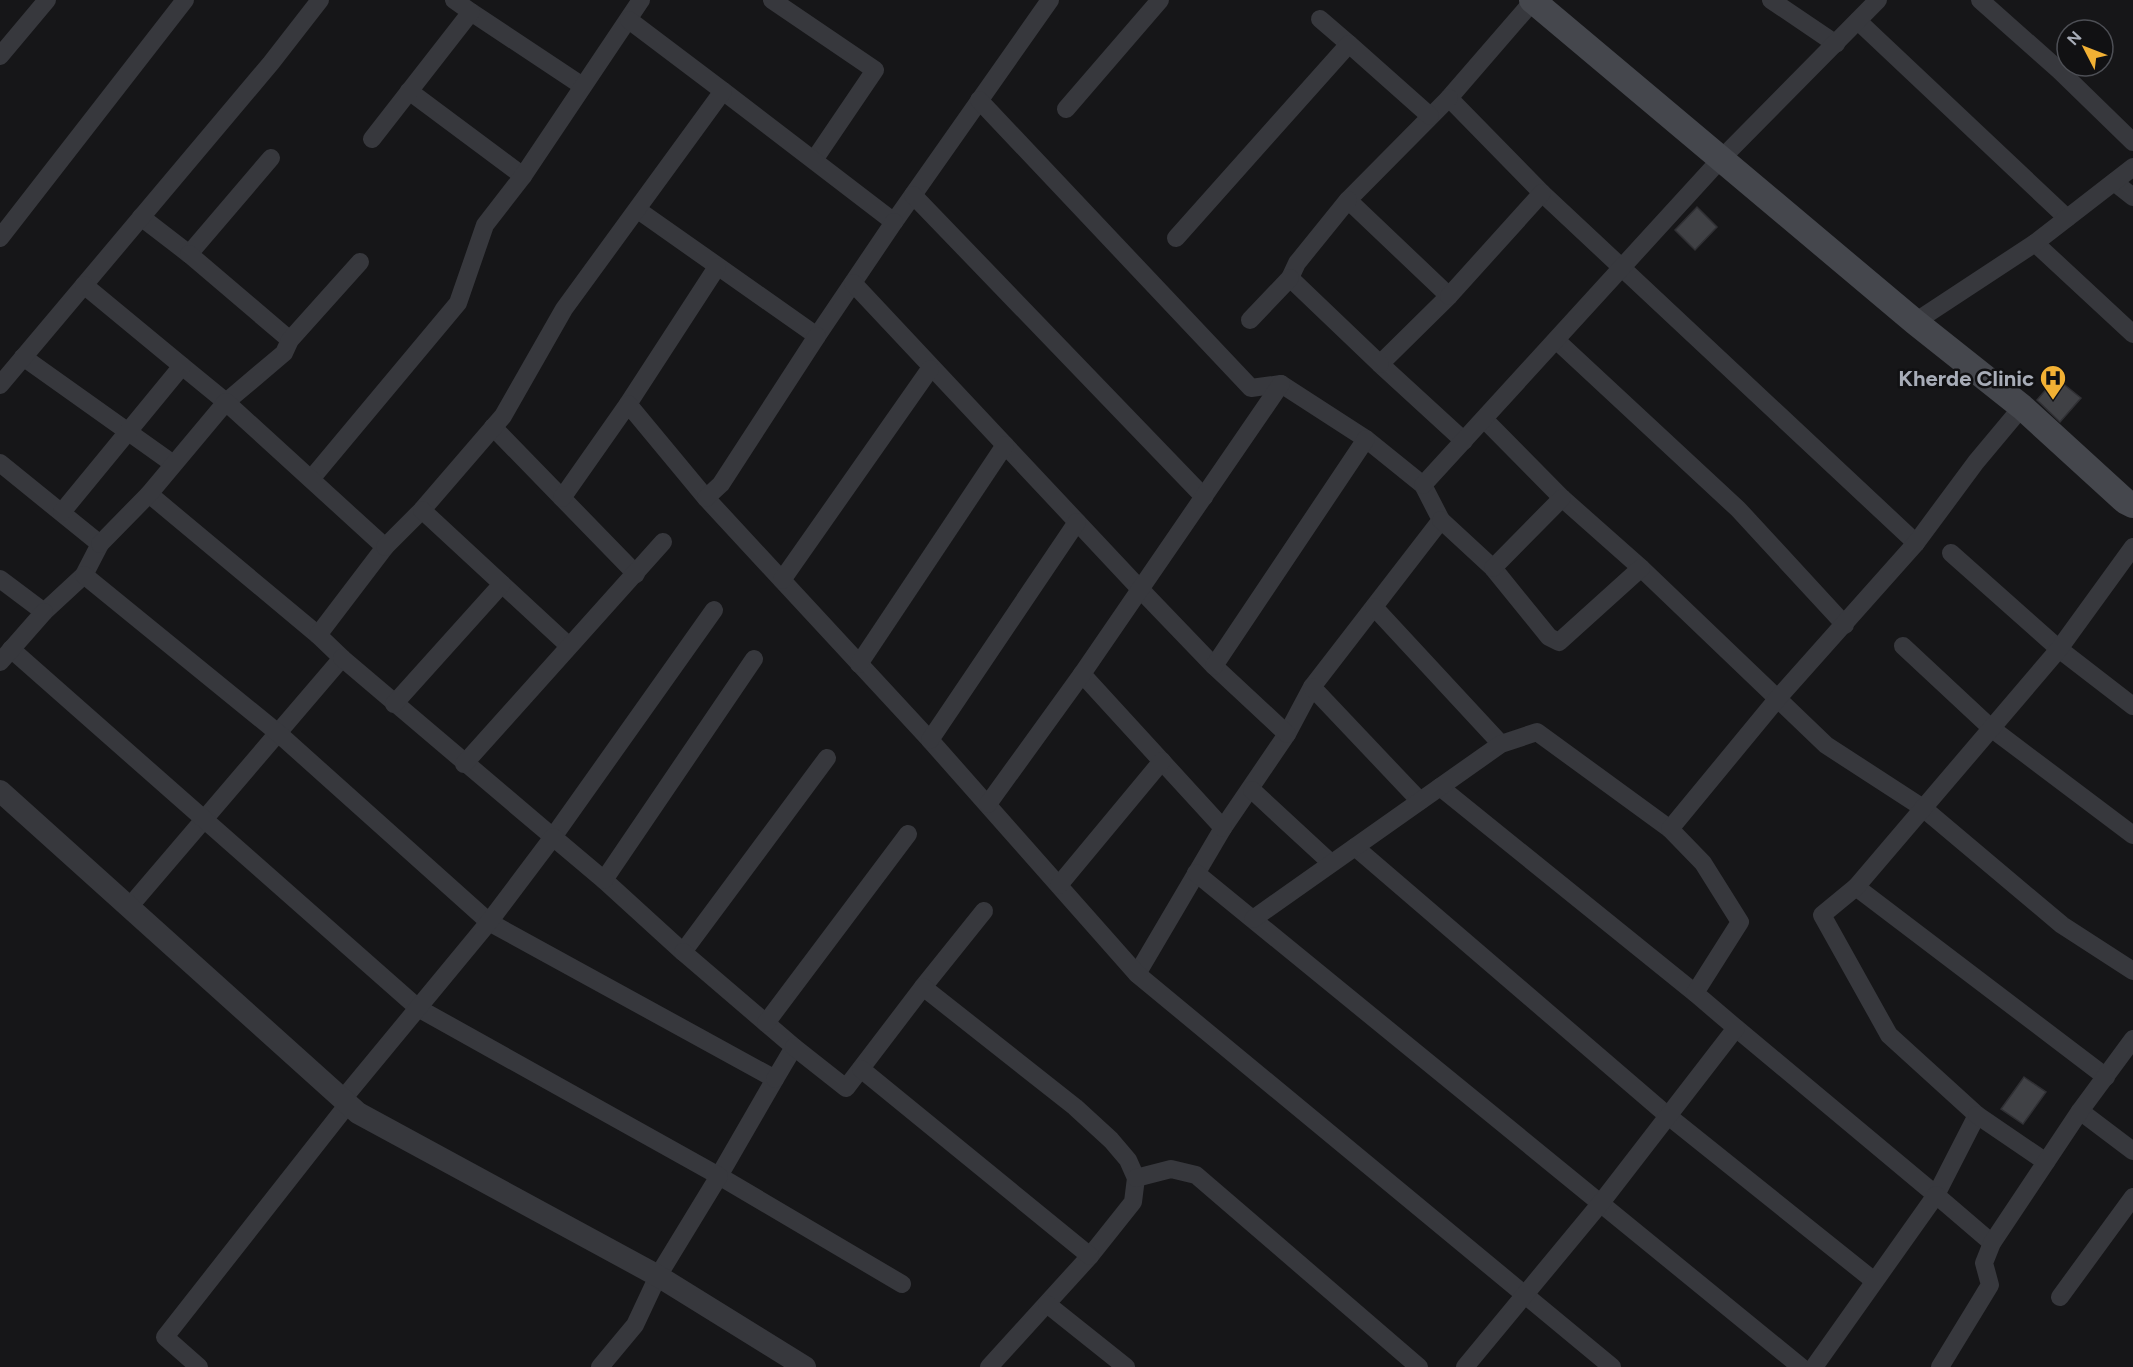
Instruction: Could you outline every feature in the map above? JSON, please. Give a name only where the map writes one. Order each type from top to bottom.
[{"type":"main road","points":[[1532,0],[1915,322],[2022,406],[2125,501],[2133,505]]},
{"type":"street","points":[[0,56],[47,0]]},
{"type":"street","points":[[0,238],[185,0]]},
{"type":"street","points":[[0,385],[271,63],[320,0]]},
{"type":"street","points":[[454,0],[581,86]]},
{"type":"street","points":[[311,479],[458,303],[485,225],[523,176],[581,86],[641,0]]},
{"type":"street","points":[[772,0],[875,70],[814,160]]},
{"type":"street","points":[[706,498],[721,484],[894,222],[1050,0]]},
{"type":"street","points":[[1066,109],[1160,0]]},
{"type":"street","points":[[1250,320],[1290,278],[1297,264],[1348,200],[1449,98],[1532,0]]},
{"type":"street","points":[[1771,0],[1836,44]]},
{"type":"street","points":[[1424,485],[1720,160],[1878,0]]},
{"type":"street","points":[[1980,0],[2060,71],[2133,142]]},
{"type":"street","points":[[372,139],[471,12]]},
{"type":"street","points":[[1320,19],[1430,116]]},
{"type":"street","points":[[629,20],[894,222]]},
{"type":"street","points":[[1858,21],[2067,218]]},
{"type":"street","points":[[1176,238],[1349,44]]},
{"type":"street","points":[[409,91],[523,176]]},
{"type":"street","points":[[318,635],[386,547],[423,510],[503,416],[564,309],[723,91]]},
{"type":"street","points":[[1449,98],[1542,193],[1916,543]]},
{"type":"street","points":[[979,100],[1251,388],[1281,384],[1366,439],[1424,485],[1441,520],[1493,568],[1549,637],[1559,642],[1641,568]]},
{"type":"street","points":[[189,254],[271,158]]},
{"type":"street","points":[[1915,322],[2035,243],[2133,167]]},
{"type":"street","points":[[2114,182],[2133,197]]},
{"type":"street","points":[[1380,364],[1449,296],[1542,193]]},
{"type":"street","points":[[913,195],[1204,498]]},
{"type":"street","points":[[1348,200],[1449,296]]},
{"type":"street","points":[[638,210],[817,336]]},
{"type":"street","points":[[141,217],[189,254],[290,340]]},
{"type":"street","points":[[2035,243],[2133,334]]},
{"type":"street","points":[[360,262],[290,340],[284,353],[226,402],[172,463],[149,494],[100,544],[84,575],[44,612],[6,656],[205,818],[418,1008],[718,1176],[902,1284]]},
{"type":"street","points":[[562,498],[628,404],[717,267]]},
{"type":"street","points":[[1290,278],[1464,441]]},
{"type":"street","points":[[853,284],[930,369],[1214,666],[1287,734]]},
{"type":"street","points":[[84,285],[226,402],[386,547]]},
{"type":"street","points":[[1556,340],[1738,509],[1845,625]]},
{"type":"street","points":[[23,357],[172,463]]},
{"type":"street","points":[[62,512],[129,434],[182,366]]},
{"type":"street","points":[[782,580],[930,369]]},
{"type":"street","points":[[988,804],[1082,674],[1281,384]]},
{"type":"street","points":[[628,404],[706,498],[988,804],[1137,974],[1612,1367]]},
{"type":"street","points":[[1670,829],[1778,698],[1916,543],[1976,462],[2022,406]]},
{"type":"street","points":[[1485,420],[1562,498],[1641,568],[1826,745],[1923,808],[2062,925],[2133,971]]},
{"type":"street","points":[[493,427],[636,573]]},
{"type":"street","points":[[1214,666],[1366,439]]},
{"type":"street","points":[[859,664],[1005,445]]},
{"type":"street","points":[[0,464],[100,544]]},
{"type":"street","points":[[149,494],[318,635],[464,764],[604,880],[682,952],[846,1088],[984,911]]},
{"type":"street","points":[[1493,568],[1562,498]]},
{"type":"street","points":[[423,510],[569,646]]},
{"type":"street","points":[[1137,974],[1224,828],[1252,790],[1287,734],[1312,687],[1441,520]]},
{"type":"street","points":[[930,740],[1077,522]]},
{"type":"street","points":[[464,764],[663,542]]},
{"type":"street","points":[[2046,1162],[1977,1115],[1889,1035],[1822,915],[1856,887],[2059,649],[2133,547]]},
{"type":"street","points":[[1951,554],[2059,649],[2133,706]]},
{"type":"street","points":[[84,575],[278,733],[489,922],[775,1079]]},
{"type":"street","points":[[0,579],[44,612]]},
{"type":"street","points":[[394,704],[502,584]]},
{"type":"street","points":[[1374,607],[1501,744]]},
{"type":"street","points":[[199,1367],[165,1336],[418,1008],[489,922],[553,837],[714,610]]},
{"type":"street","points":[[1903,646],[1991,728],[2133,835]]},
{"type":"street","points":[[130,906],[342,658]]},
{"type":"street","points":[[604,880],[754,659]]},
{"type":"street","points":[[1082,674],[1224,828]]},
{"type":"street","points":[[1312,687],[1420,801]]},
{"type":"street","points":[[1253,919],[1501,744],[1537,732],[1670,829],[1702,863],[1740,922],[1695,993]]},
{"type":"street","points":[[682,952],[827,758]]},
{"type":"street","points":[[1059,885],[1162,761]]},
{"type":"street","points":[[1440,787],[1695,993],[1992,1243]]},
{"type":"street","points":[[1252,790],[1331,863]]},
{"type":"street","points":[[0,791],[358,1113],[658,1276],[803,1367]]},
{"type":"street","points":[[766,1023],[908,834]]},
{"type":"street","points":[[1355,847],[1667,1115],[1873,1280]]},
{"type":"street","points":[[1196,873],[1801,1367]]},
{"type":"street","points":[[1856,887],[2106,1077]]},
{"type":"street","points":[[923,987],[1075,1107],[1111,1140],[1128,1160],[1136,1178],[1133,1202],[1090,1256],[989,1367]]},
{"type":"street","points":[[1465,1367],[1599,1203],[1736,1028]]},
{"type":"street","points":[[1940,1367],[1990,1285],[1984,1263],[1992,1243],[2080,1111],[2133,1041]]},
{"type":"street","points":[[600,1367],[635,1325],[658,1276],[794,1047]]},
{"type":"street","points":[[861,1070],[1090,1256]]},
{"type":"street","points":[[2080,1111],[2133,1150]]},
{"type":"street","points":[[1814,1367],[1873,1280],[1936,1195],[1977,1115]]},
{"type":"street","points":[[1136,1178],[1171,1169],[1196,1175],[1419,1367]]},
{"type":"street","points":[[2060,1297],[2133,1197]]},
{"type":"street","points":[[1047,1304],[1126,1367]]},
{"type":"building","points":[[1697,207],[1717,227],[1695,250],[1675,230]]},
{"type":"building","points":[[2056,378],[2081,398],[2060,422],[2037,400]]},
{"type":"building","points":[[2024,1077],[2046,1092],[2023,1124],[2001,1109]]},
{"type":"place","name":"Kherde Clinic","points":[[2053,401]]}]
